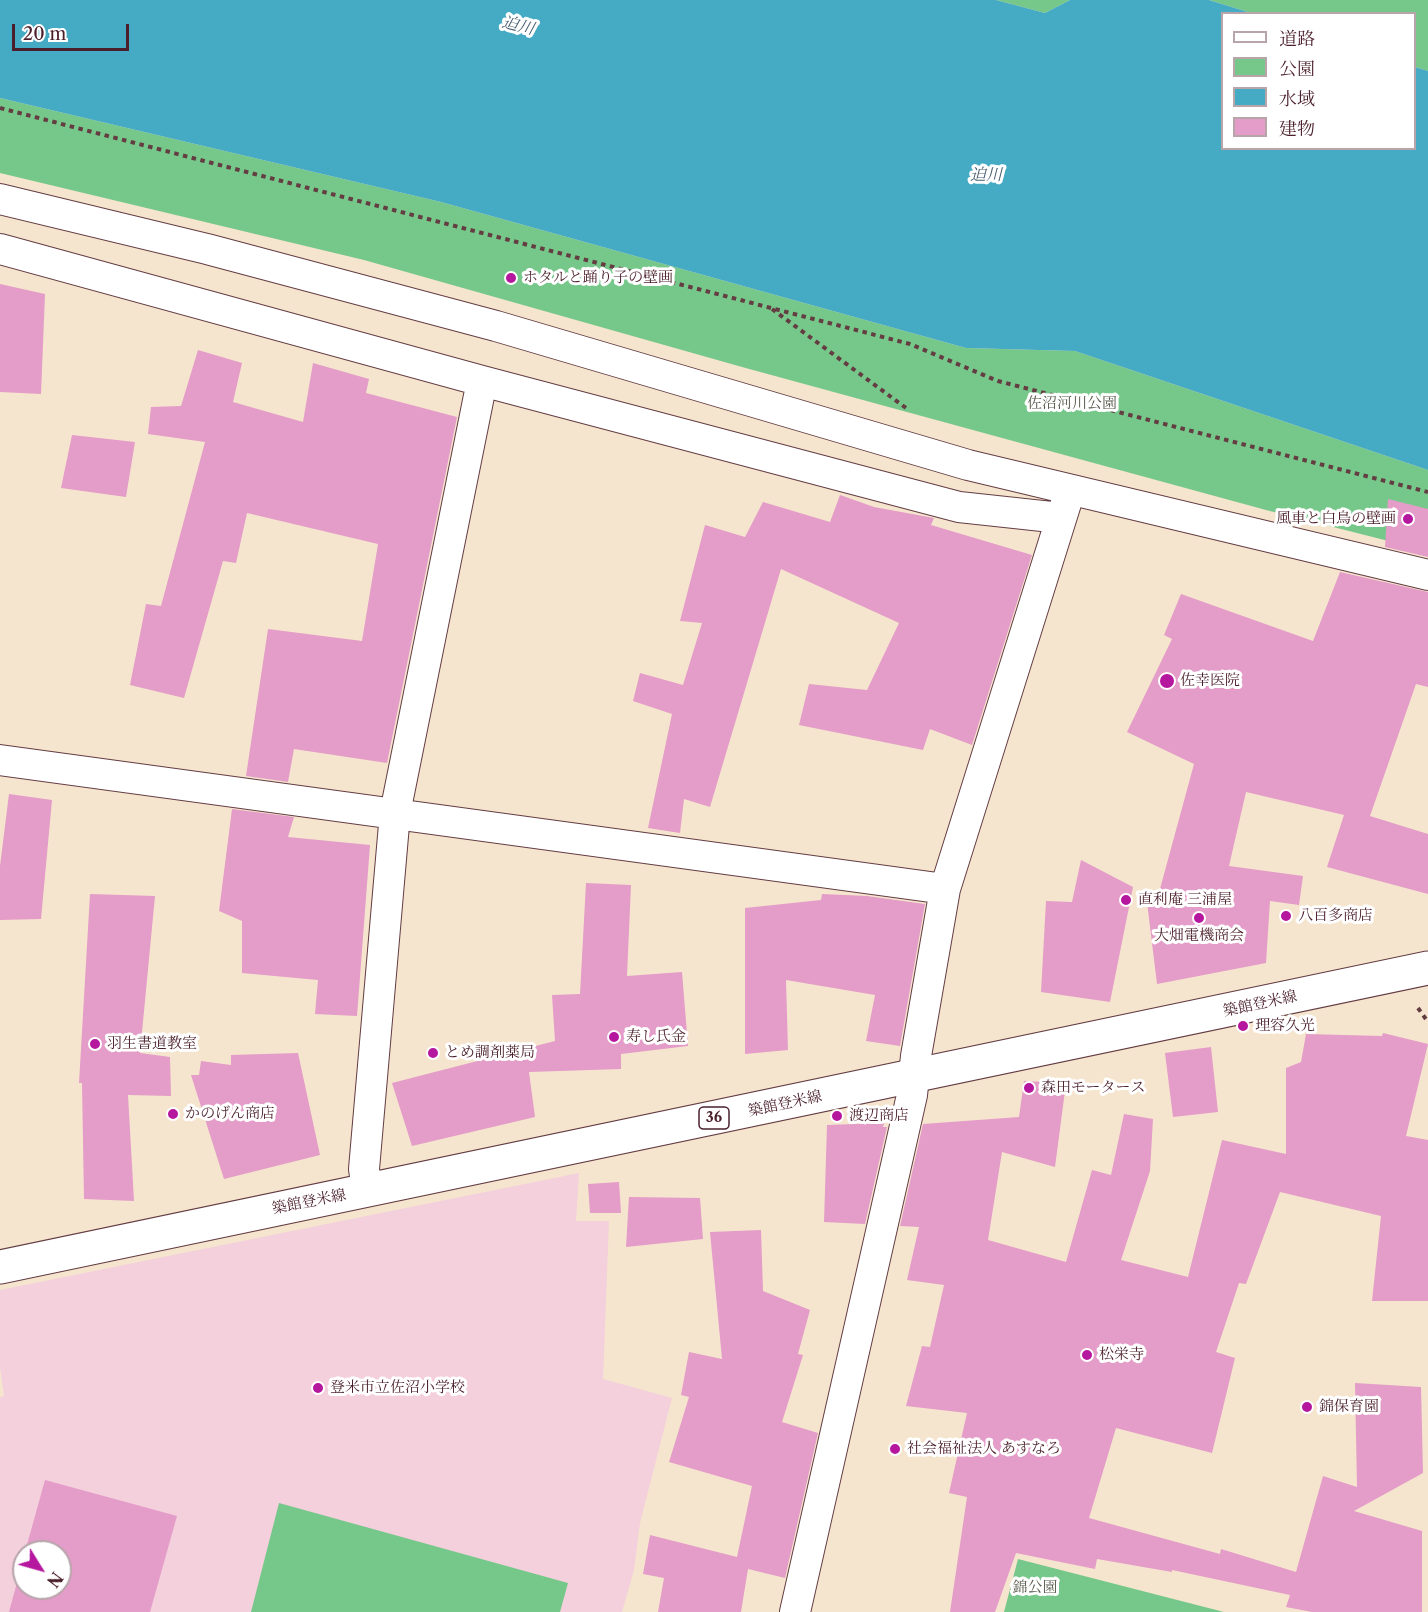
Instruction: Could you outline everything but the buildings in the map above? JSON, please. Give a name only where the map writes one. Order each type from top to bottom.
[{"type":"main road","name":"築館登米線","points":[[0,1267],[1428,968]]},
{"type":"street","points":[[0,199],[207,249],[496,326],[968,465],[1428,575]]},
{"type":"street","points":[[0,249],[482,381],[959,507],[1061,518]]},
{"type":"street","points":[[367,1190],[364,1169],[395,813],[482,381]]},
{"type":"street","points":[[795,1612],[912,1095],[913,1077],[945,889],[1070,489]]},
{"type":"street","points":[[0,760],[945,889]]},
{"type":"path","points":[[0,108],[339,198],[910,344],[998,381],[1428,492]]},
{"type":"path","points":[[769,307],[914,413]]},
{"type":"shaded area","name":"登米市立佐沼小学校","points":[[579,1173],[576,1221],[609,1221],[603,1379],[672,1398],[640,1523],[634,1570],[622,1612],[0,1612],[0,1397],[4,1396],[0,1367],[0,1290]]},
{"type":"green space","points":[[996,0],[1070,0],[1045,13]]},
{"type":"green space","points":[[1209,0],[1428,0],[1428,71],[1416,67],[1416,12],[1248,12]]},
{"type":"green space","name":"佐沼河川公園","points":[[0,98],[441,202],[966,348],[1075,351],[1428,470],[1428,551],[1266,510],[742,367],[364,260],[0,173]]},
{"type":"green space","points":[[279,1503],[568,1583],[560,1612],[251,1612]]},
{"type":"green space","name":"錦公園","points":[[1018,1559],[1224,1612],[1004,1612]]},
{"type":"water","name":"迫川","points":[[0,0],[996,0],[1045,13],[1070,0],[1209,0],[1248,12],[1221,12],[1221,150],[1416,150],[1416,67],[1428,71],[1428,470],[1075,351],[966,348],[441,202],[0,98]]},
{"type":"place","name":"ホタルと踊り子の壁画","points":[[511,278]]},
{"type":"place","name":"風車と白鳥の壁画","points":[[1408,519]]},
{"type":"place","name":"佐幸医院","points":[[1167,681]]},
{"type":"place","name":"直利庵 三浦屋","points":[[1126,900]]},
{"type":"place","name":"八百多商店","points":[[1286,916]]},
{"type":"place","name":"大畑電機商会","points":[[1199,918]]},
{"type":"place","name":"理容久光","points":[[1243,1026]]},
{"type":"place","name":"寿し氏金","points":[[614,1037]]},
{"type":"place","name":"羽生書道教室","points":[[95,1044]]},
{"type":"place","name":"とめ調剤薬局","points":[[433,1053]]},
{"type":"place","name":"森田モータース","points":[[1029,1088]]},
{"type":"place","name":"かのげん商店","points":[[173,1114]]},
{"type":"place","name":"渡辺商店","points":[[837,1116]]},
{"type":"place","name":"松栄寺","points":[[1087,1355]]},
{"type":"place","name":"登米市立佐沼小学校","points":[[318,1388]]},
{"type":"place","name":"錦保育園","points":[[1307,1407]]},
{"type":"place","name":"社会福祉法人 あすなろ","points":[[895,1449]]}]
